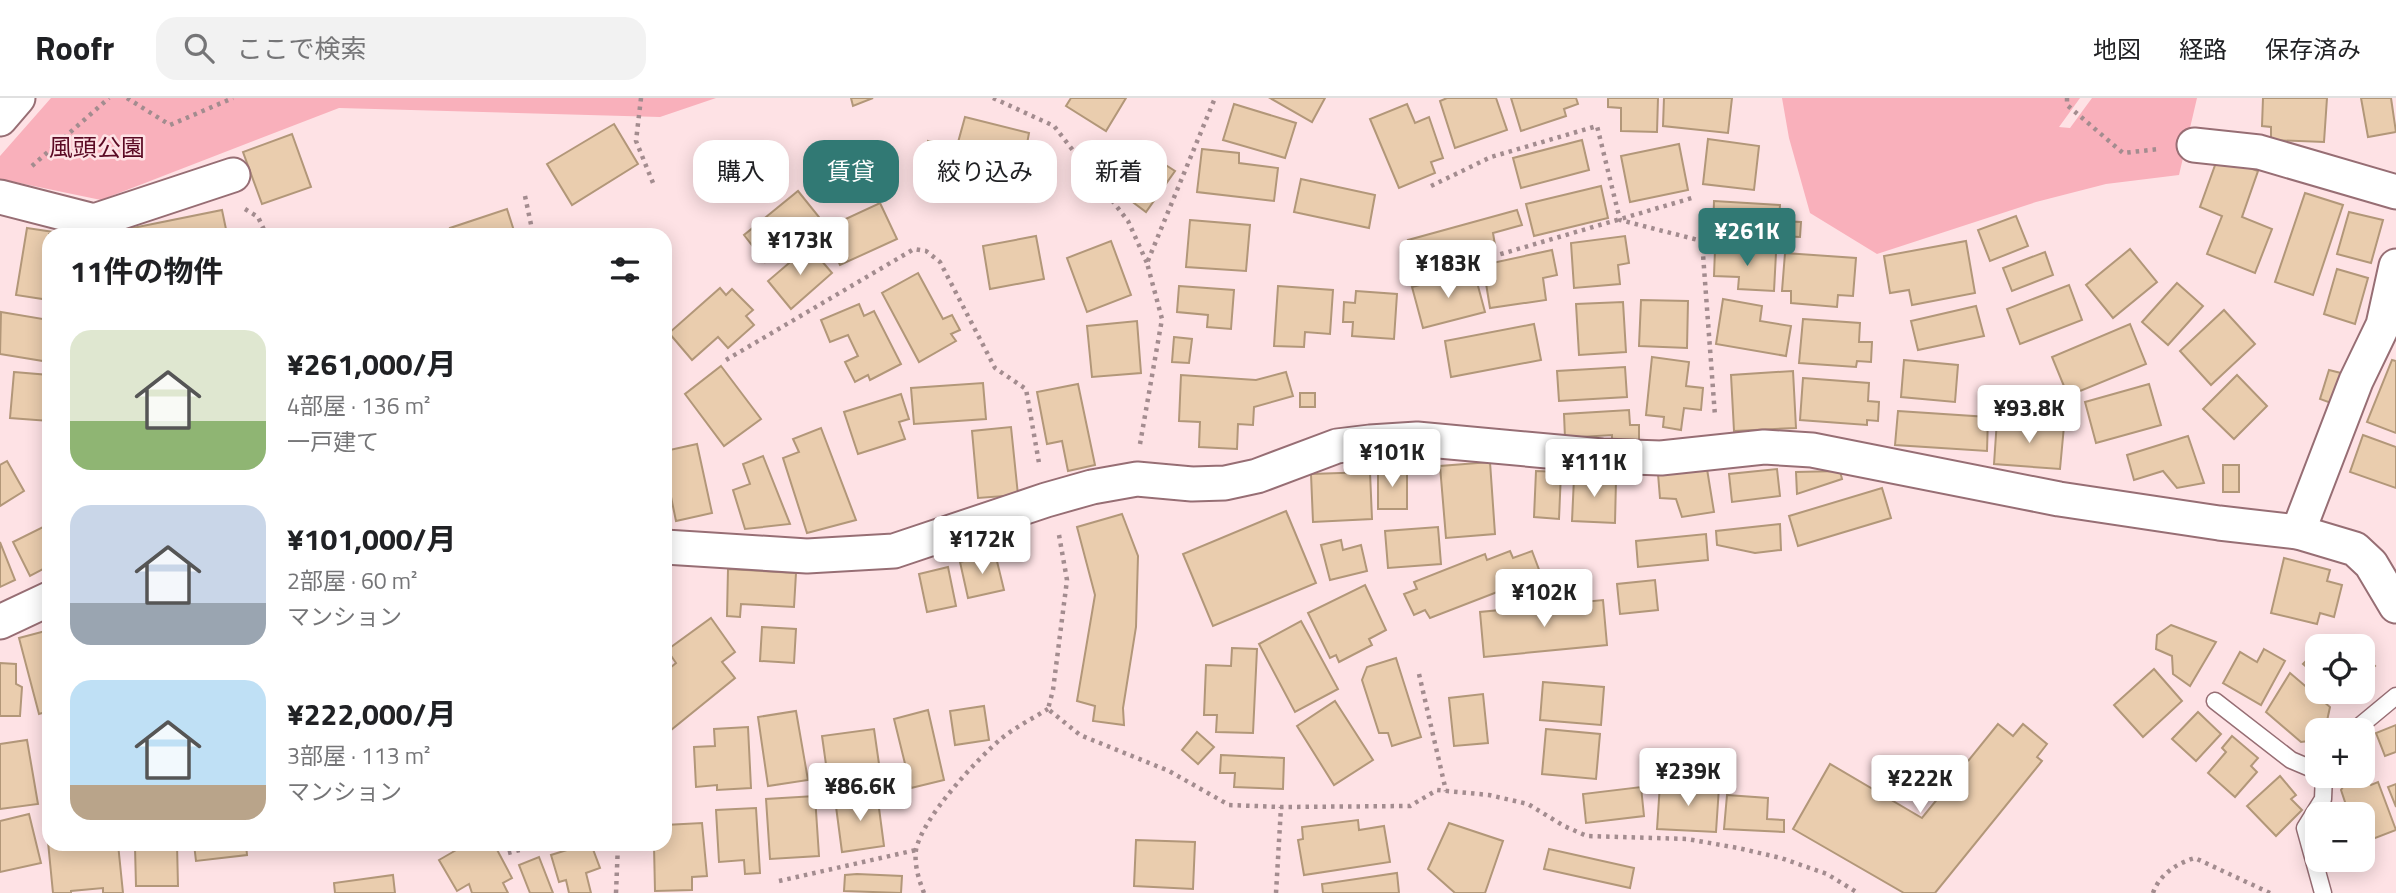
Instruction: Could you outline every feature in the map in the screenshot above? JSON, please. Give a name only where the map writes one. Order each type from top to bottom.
[{"type":"street","points":[[0,119],[18,98]]},
{"type":"street","points":[[2194,145],[2259,152],[2396,192]]},
{"type":"street","points":[[0,197],[94,221],[233,174]]},
{"type":"street","points":[[2298,532],[2356,381],[2383,326],[2396,265]]},
{"type":"street","points":[[672,547],[807,556],[894,551],[1091,487],[1137,479],[1192,484],[1225,483],[1257,476],[1337,446],[1417,439],[1602,456],[1661,458],[1764,447],[1812,450],[2059,499],[2298,532],[2355,550],[2383,564],[2396,606]]},
{"type":"street","points":[[0,622],[42,601]]},
{"type":"lane","points":[[2370,718],[2396,696]]},
{"type":"lane","points":[[2215,701],[2291,760],[2305,766]]},
{"type":"lane","points":[[2323,788],[2323,799],[2305,828],[2323,893]]},
{"type":"path","points":[[20,160],[31,167],[109,98]]},
{"type":"path","points":[[127,98],[170,125],[233,98]]},
{"type":"path","points":[[641,98],[636,141],[653,183]]},
{"type":"path","points":[[993,98],[1054,126],[1128,220],[1147,263],[1162,319],[1138,455],[1137,479]]},
{"type":"path","points":[[1147,263],[1215,98]]},
{"type":"path","points":[[2067,98],[2067,105],[2123,153],[2194,145]]},
{"type":"path","points":[[1431,186],[1491,157],[1597,126],[1620,220]]},
{"type":"path","points":[[525,196],[532,228]]},
{"type":"path","points":[[1484,259],[1692,198]]},
{"type":"path","points":[[1620,220],[1702,241],[1717,451]]},
{"type":"path","points":[[726,360],[914,249],[926,251],[940,262],[995,369],[1026,390],[1046,500],[1060,540],[1067,580],[1053,690],[1048,709],[1003,737],[970,770],[930,819],[916,850],[917,874],[924,893]]},
{"type":"path","points":[[1419,674],[1447,790]]},
{"type":"path","points":[[1048,709],[1080,735],[1169,771],[1228,805],[1410,806],[1437,790],[1489,795],[1528,804],[1564,826],[1587,836],[1688,839],[1781,858],[1827,874],[1858,893]]},
{"type":"path","points":[[1276,893],[1281,807]]},
{"type":"path","points":[[779,881],[916,850]]},
{"type":"path","points":[[508,853],[516,851]]},
{"type":"path","points":[[616,893],[618,851]]},
{"type":"path","points":[[2153,893],[2155,886],[2179,863],[2195,858],[2270,893]]},
{"type":"green space","name":"風頭公園","points":[[51,98],[716,98],[660,117],[339,108],[101,200],[0,179],[0,156]]},
{"type":"green space","points":[[1782,98],[2080,98],[2059,127],[2070,128],[2092,98],[2197,98],[2179,175],[2106,184],[2036,202],[1877,254],[1810,213],[1789,138]]},
{"type":"building","points":[[851,98],[873,98],[853,106]]},
{"type":"building","points":[[1071,98],[1126,98],[1106,131],[1066,106]]},
{"type":"building","points":[[1270,98],[1325,98],[1312,122]]},
{"type":"building","points":[[1447,98],[1496,98],[1507,130],[1455,148],[1440,101]]},
{"type":"building","points":[[1511,98],[1576,98],[1578,104],[1564,109],[1566,116],[1521,131]]},
{"type":"building","points":[[1608,98],[1658,98],[1657,132],[1621,131],[1621,108],[1608,107]]},
{"type":"building","points":[[1664,98],[1732,98],[1728,133],[1663,126]]},
{"type":"building","points":[[2263,98],[2327,98],[2324,142],[2271,140],[2271,127],[2262,126]]},
{"type":"building","points":[[2361,98],[2391,98],[2396,132],[2368,137]]},
{"type":"building","points":[[1234,104],[1296,123],[1285,158],[1223,140]]},
{"type":"building","points":[[1407,104],[1415,123],[1429,117],[1443,158],[1431,162],[1435,173],[1399,188],[1370,119]]},
{"type":"building","points":[[965,117],[1029,133],[1028,140],[959,140]]},
{"type":"building","points":[[614,124],[638,164],[572,205],[547,164]]},
{"type":"building","points":[[292,134],[311,187],[262,204],[243,152]]},
{"type":"building","points":[[1708,139],[1759,146],[1754,190],[1703,184]]},
{"type":"building","points":[[1582,140],[1589,170],[1521,188],[1513,158]]},
{"type":"building","points":[[1679,144],[1688,190],[1630,202],[1621,156]]},
{"type":"building","points":[[1202,149],[1239,153],[1239,163],[1278,168],[1274,201],[1197,192]]},
{"type":"building","points":[[2218,157],[2258,171],[2242,217],[2272,229],[2255,273],[2207,254],[2222,216],[2200,207]]},
{"type":"building","points":[[1167,166],[1175,171],[1167,182]]},
{"type":"building","points":[[1301,179],[1375,195],[1369,228],[1294,212]]},
{"type":"building","points":[[1601,186],[1608,218],[1534,236],[1526,204]]},
{"type":"building","points":[[798,191],[803,197],[803,203],[808,203],[819,217],[765,262],[744,235],[783,203],[789,203],[789,198]]},
{"type":"building","points":[[2305,193],[2343,205],[2313,295],[2275,282]]},
{"type":"building","points":[[1714,201],[1780,205],[1779,221],[1801,222],[1800,237],[1713,233]]},
{"type":"building","points":[[880,203],[897,239],[840,265],[824,229]]},
{"type":"building","points":[[1134,203],[1152,203],[1146,212]]},
{"type":"building","points":[[507,209],[513,228],[450,228]]},
{"type":"building","points":[[222,210],[226,228],[133,228]]},
{"type":"building","points":[[1517,210],[1522,225],[1493,233],[1495,245],[1404,268],[1401,253],[1411,251],[1408,240]]},
{"type":"building","points":[[2349,212],[2383,220],[2371,263],[2337,254]]},
{"type":"building","points":[[2016,216],[2028,246],[1990,261],[1978,230]]},
{"type":"building","points":[[1190,220],[1250,225],[1246,271],[1186,267]]},
{"type":"building","points":[[27,228],[42,230],[42,299],[16,295]]},
{"type":"building","points":[[1036,236],[1044,279],[990,289],[983,246]]},
{"type":"building","points":[[1625,236],[1629,263],[1618,265],[1620,284],[1574,288],[1571,243]]},
{"type":"building","points":[[1111,241],[1131,295],[1087,312],[1067,258]]},
{"type":"building","points":[[1966,241],[1975,293],[1912,305],[1909,290],[1890,293],[1884,256]]},
{"type":"building","points":[[809,246],[832,273],[791,309],[768,281]]},
{"type":"building","points":[[1715,249],[1776,253],[1774,291],[1738,289],[1739,277],[1714,276]]},
{"type":"building","points":[[2130,249],[2157,282],[2113,318],[2086,285]]},
{"type":"building","points":[[1552,250],[1557,275],[1543,278],[1546,300],[1490,308],[1483,265]]},
{"type":"building","points":[[2045,252],[2053,275],[2012,291],[2003,268]]},
{"type":"building","points":[[1785,253],[1856,258],[1853,296],[1838,295],[1837,307],[1791,303],[1791,291],[1782,291]]},
{"type":"building","points":[[2337,269],[2368,278],[2355,324],[2324,314]]},
{"type":"building","points":[[1474,271],[1485,312],[1423,328],[1412,287]]},
{"type":"building","points":[[918,273],[943,319],[952,315],[960,330],[951,334],[956,341],[919,362],[882,293]]},
{"type":"building","points":[[2177,283],[2203,306],[2168,345],[2142,322]]},
{"type":"building","points":[[2069,285],[2082,320],[2020,344],[2007,309]]},
{"type":"building","points":[[1179,286],[1234,290],[1231,329],[1207,327],[1208,315],[1177,312]]},
{"type":"building","points":[[1278,286],[1333,290],[1330,334],[1305,332],[1304,347],[1274,346]]},
{"type":"building","points":[[720,288],[726,295],[732,289],[753,310],[746,316],[754,325],[728,348],[718,337],[692,360],[672,337],[672,330]]},
{"type":"building","points":[[1356,291],[1397,294],[1394,339],[1352,336],[1353,322],[1343,322],[1344,302],[1355,303]]},
{"type":"building","points":[[1723,299],[1762,306],[1760,321],[1791,326],[1786,356],[1716,344]]},
{"type":"building","points":[[1641,300],[1688,301],[1687,348],[1639,346]]},
{"type":"building","points":[[1623,302],[1626,352],[1579,355],[1576,304]]},
{"type":"building","points":[[859,304],[864,316],[874,311],[901,364],[870,380],[868,375],[855,382],[845,362],[858,356],[848,335],[830,342],[821,320]]},
{"type":"building","points":[[1976,306],[1984,336],[1918,350],[1911,321]]},
{"type":"building","points":[[2224,310],[2255,344],[2211,385],[2180,351]]},
{"type":"building","points":[[1,312],[42,319],[42,361],[0,354]]},
{"type":"building","points":[[1803,319],[1860,323],[1859,342],[1872,342],[1871,362],[1857,361],[1856,367],[1799,363]]},
{"type":"building","points":[[1137,321],[1141,373],[1092,377],[1087,326]]},
{"type":"building","points":[[1534,324],[1541,360],[1451,377],[1445,341]]},
{"type":"building","points":[[2130,324],[2146,364],[2068,396],[2052,357]]},
{"type":"building","points":[[1174,337],[1192,339],[1189,363],[1172,362]]},
{"type":"building","points":[[1652,357],[1689,362],[1686,386],[1703,388],[1701,410],[1684,408],[1681,430],[1663,427],[1664,417],[1646,415]]},
{"type":"building","points":[[1904,360],[1958,365],[1955,402],[1901,397]]},
{"type":"building","points":[[2392,360],[2396,361],[2396,433],[2367,422]]},
{"type":"building","points":[[721,366],[761,419],[724,446],[685,394]]},
{"type":"building","points":[[1625,367],[1627,397],[1559,401],[1557,371]]},
{"type":"building","points":[[2329,370],[2341,373],[2331,403],[2320,399]]},
{"type":"building","points":[[1793,371],[1796,428],[1734,431],[1731,375]]},
{"type":"building","points":[[14,372],[42,374],[42,420],[10,418]]},
{"type":"building","points":[[1286,372],[1293,396],[1254,407],[1253,425],[1238,424],[1237,449],[1199,447],[1200,422],[1179,421],[1181,375],[1256,380]]},
{"type":"building","points":[[2237,375],[2267,406],[2234,439],[2203,409]]},
{"type":"building","points":[[1803,378],[1869,383],[1868,401],[1879,402],[1878,421],[1867,420],[1867,425],[1800,420]]},
{"type":"building","points":[[983,383],[986,419],[914,424],[911,388]]},
{"type":"building","points":[[1078,384],[1095,465],[1068,471],[1062,441],[1047,444],[1037,392]]},
{"type":"building","points":[[2149,384],[2161,425],[2096,443],[2085,402]]},
{"type":"building","points":[[1300,393],[1315,393],[1315,407],[1300,407]]},
{"type":"building","points":[[901,394],[909,419],[899,422],[905,439],[858,454],[844,412]]},
{"type":"building","points":[[1629,410],[1630,425],[1639,425],[1639,442],[1612,443],[1612,435],[1565,438],[1564,414]]},
{"type":"building","points":[[1898,411],[1988,417],[1987,451],[1895,445]]},
{"type":"building","points":[[1997,420],[2064,426],[2060,469],[1994,464]]},
{"type":"building","points":[[1011,427],[1018,495],[978,498],[972,431]]},
{"type":"building","points":[[821,428],[856,520],[807,533],[783,458],[799,452],[793,439]]},
{"type":"building","points":[[2363,435],[2396,447],[2396,488],[2350,472]]},
{"type":"building","points":[[2188,436],[2204,483],[2177,488],[2163,471],[2134,480],[2127,455]]},
{"type":"building","points":[[697,444],[712,513],[676,521],[672,502],[672,449]]},
{"type":"building","points":[[763,456],[790,524],[745,529],[733,490],[750,484],[743,464]]},
{"type":"building","points":[[7,461],[24,491],[0,506],[0,465]]},
{"type":"building","points":[[1490,462],[1495,534],[1446,538],[1440,466]]},
{"type":"building","points":[[2223,465],[2239,465],[2239,492],[2223,492]]},
{"type":"building","points":[[1378,469],[1407,470],[1407,509],[1378,509]]},
{"type":"building","points":[[1583,469],[1592,470],[1592,479],[1616,480],[1615,523],[1572,521],[1574,478],[1582,478]]},
{"type":"building","points":[[1707,469],[1714,512],[1682,517],[1676,499],[1660,498],[1658,474]]},
{"type":"building","points":[[1777,469],[1780,496],[1732,502],[1729,474]]},
{"type":"building","points":[[1536,471],[1561,472],[1559,519],[1534,517]]},
{"type":"building","points":[[1840,471],[1842,479],[1797,494],[1796,472]]},
{"type":"building","points":[[1370,472],[1372,519],[1313,522],[1311,474]]},
{"type":"building","points":[[1882,488],[1891,518],[1798,546],[1789,516]]},
{"type":"building","points":[[1286,511],[1316,583],[1213,626],[1183,554]]},
{"type":"building","points":[[1122,514],[1138,556],[1136,627],[1123,708],[1124,725],[1093,721],[1095,706],[1077,701],[1095,595],[1077,527]]},
{"type":"building","points":[[1780,524],[1781,550],[1755,553],[1717,545],[1716,531]]},
{"type":"building","points":[[1438,527],[1441,564],[1388,568],[1385,531]]},
{"type":"building","points":[[42,528],[42,570],[30,576],[13,542]]},
{"type":"building","points":[[1706,534],[1708,560],[1638,567],[1636,541]]},
{"type":"building","points":[[1341,540],[1343,550],[1361,545],[1367,571],[1330,580],[1321,545]]},
{"type":"building","points":[[0,542],[15,580],[0,587]]},
{"type":"building","points":[[1510,551],[1513,558],[1532,551],[1541,575],[1430,618],[1425,610],[1414,615],[1404,594],[1417,589],[1414,582],[1485,554],[1487,560]]},
{"type":"building","points":[[995,553],[1004,590],[968,598],[960,562]]},
{"type":"building","points":[[2284,558],[2330,570],[2327,581],[2342,585],[2334,617],[2320,613],[2317,624],[2271,613]]},
{"type":"building","points":[[948,567],[956,606],[927,612],[919,574]]},
{"type":"building","points":[[728,569],[796,573],[794,607],[741,604],[740,617],[727,616]]},
{"type":"building","points":[[1655,580],[1658,610],[1620,614],[1617,584]]},
{"type":"building","points":[[1365,585],[1386,630],[1369,639],[1372,645],[1339,662],[1336,655],[1330,658],[1308,613]]},
{"type":"building","points":[[1603,600],[1607,645],[1484,657],[1480,612]]},
{"type":"building","points":[[711,618],[735,652],[722,662],[735,678],[672,729],[672,666],[676,663],[672,657],[672,646]]},
{"type":"building","points":[[1301,621],[1338,689],[1295,712],[1259,644]]},
{"type":"building","points":[[2171,625],[2216,642],[2190,686],[2173,674],[2172,656],[2156,649],[2157,635]]},
{"type":"building","points":[[762,627],[796,629],[794,663],[760,661]]},
{"type":"building","points":[[42,632],[42,713],[39,714],[19,638]]},
{"type":"building","points":[[1232,648],[1257,649],[1253,733],[1216,732],[1217,715],[1204,715],[1206,665],[1231,666]]},
{"type":"building","points":[[2264,649],[2285,661],[2261,705],[2223,683],[2240,652],[2257,662]]},
{"type":"building","points":[[1396,658],[1421,737],[1392,746],[1388,733],[1379,733],[1362,680],[1367,667]]},
{"type":"building","points":[[0,663],[16,664],[16,684],[22,687],[20,716],[0,716]]},
{"type":"building","points":[[2154,669],[2182,701],[2143,737],[2114,705]]},
{"type":"building","points":[[2290,673],[2305,686],[2305,704],[2326,704],[2330,707],[2328,718],[2305,718],[2305,742],[2301,742],[2266,712]]},
{"type":"building","points":[[1543,682],[1604,687],[1601,725],[1540,720]]},
{"type":"building","points":[[1483,694],[1488,743],[1454,746],[1449,698]]},
{"type":"building","points":[[1335,701],[1373,760],[1334,785],[1297,726]]},
{"type":"building","points":[[984,706],[989,740],[955,745],[950,711]]},
{"type":"building","points":[[928,710],[944,780],[911,788],[894,719]]},
{"type":"building","points":[[796,711],[808,780],[768,786],[758,717]]},
{"type":"building","points":[[2198,712],[2221,734],[2196,761],[2172,739]]},
{"type":"building","points":[[1998,724],[2013,736],[2023,724],[2047,744],[2037,757],[2042,761],[1935,893],[1904,893],[1793,829],[1830,764],[1922,818]]},
{"type":"building","points":[[2396,725],[2396,752],[2385,756],[2376,733]]},
{"type":"building","points":[[748,727],[751,788],[717,790],[717,785],[696,787],[694,747],[715,746],[714,729]]},
{"type":"building","points":[[874,729],[882,785],[830,793],[822,736]]},
{"type":"building","points":[[1546,729],[1600,734],[1596,779],[1542,774]]},
{"type":"building","points":[[1197,732],[1214,747],[1198,764],[1182,750]]},
{"type":"building","points":[[2232,736],[2258,758],[2251,766],[2257,772],[2235,797],[2208,773],[2226,752],[2222,748]]},
{"type":"building","points":[[27,740],[38,804],[0,809],[0,744]]},
{"type":"building","points":[[1221,755],[1284,758],[1283,789],[1234,787],[1235,773],[1220,773]]},
{"type":"building","points":[[2280,776],[2296,795],[2291,799],[2302,810],[2276,836],[2247,806]]},
{"type":"building","points":[[2378,782],[2396,830],[2375,838],[2375,802],[2345,802],[2341,790],[2375,788],[2375,783]]},
{"type":"building","points":[[1660,784],[1719,787],[1716,832],[1657,829]]},
{"type":"building","points":[[2396,784],[2396,807],[2388,787]]},
{"type":"building","points":[[1641,787],[1644,816],[1586,823],[1583,794]]},
{"type":"building","points":[[877,793],[884,846],[842,852],[835,799]]},
{"type":"building","points":[[1727,795],[1768,798],[1767,819],[1784,820],[1784,832],[1724,829]]},
{"type":"building","points":[[815,796],[819,856],[770,859],[766,799]]},
{"type":"building","points":[[756,808],[760,873],[745,874],[744,860],[719,862],[716,810]]},
{"type":"building","points":[[29,814],[41,863],[0,872],[0,821]]},
{"type":"building","points":[[1358,820],[1359,830],[1384,826],[1390,862],[1304,875],[1298,840],[1303,839],[1302,827]]},
{"type":"building","points":[[702,823],[707,876],[692,877],[692,890],[655,891],[654,851],[672,851],[672,825]]},
{"type":"building","points":[[1449,823],[1503,841],[1485,893],[1455,893],[1428,869]]},
{"type":"building","points":[[1136,840],[1195,842],[1193,889],[1134,886]]},
{"type":"building","points":[[1549,849],[1634,868],[1630,888],[1544,869]]},
{"type":"building","points":[[49,851],[119,851],[123,893],[103,893],[103,888],[53,893]]},
{"type":"building","points":[[135,851],[177,851],[178,886],[136,886]]},
{"type":"building","points":[[195,851],[247,851],[247,855],[196,861]]},
{"type":"building","points":[[455,851],[498,851],[512,878],[503,883],[508,893],[472,893],[469,884],[457,891],[439,860]]},
{"type":"building","points":[[564,851],[594,851],[600,868],[586,873],[591,893],[569,893],[566,880],[559,882],[551,855]]},
{"type":"building","points":[[539,857],[553,893],[530,893],[519,865]]},
{"type":"building","points":[[1397,873],[1399,893],[1323,893],[1322,884]]},
{"type":"building","points":[[393,875],[395,893],[335,893],[334,883]]},
{"type":"building","points":[[845,875],[902,876],[901,893],[844,891]]}]
